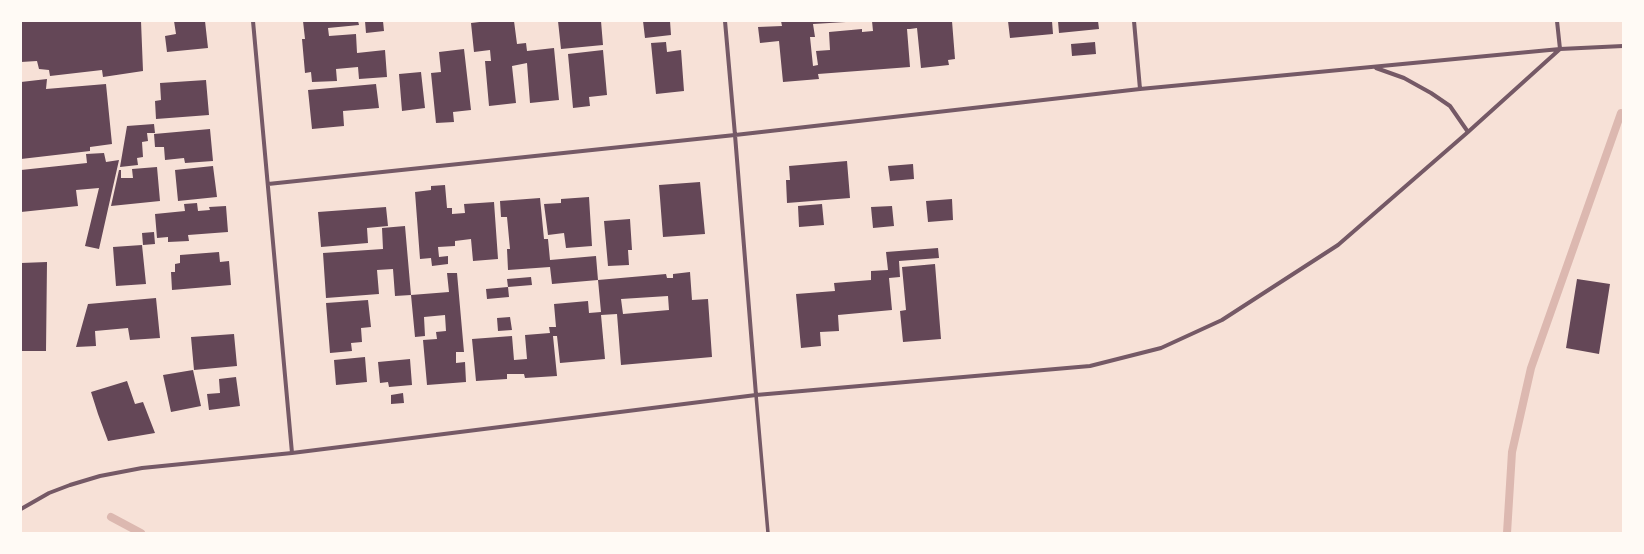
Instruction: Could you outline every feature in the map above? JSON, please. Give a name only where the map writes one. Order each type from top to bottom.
[{"type":"street","points":[[253,21],[292,453]]},
{"type":"street","points":[[724,21],[735,134],[768,533]]},
{"type":"street","points":[[1134,21],[1140,89]]},
{"type":"street","points":[[1557,21],[1560,49]]},
{"type":"street","points":[[268,184],[1140,89],[1560,49],[1623,46]]},
{"type":"street","points":[[21,509],[49,493],[100,476],[142,468],[292,453],[756,395],[1090,366],[1161,348],[1222,320],[1338,245],[1468,132],[1560,49]]},
{"type":"street","points":[[1374,67],[1404,78],[1431,93],[1450,106],[1468,132]]},
{"type":"building","points":[[21,21],[141,21],[143,71],[103,77],[102,70],[50,76],[49,70],[39,69],[37,61],[21,62]]},
{"type":"building","points":[[174,21],[205,21],[208,48],[167,52],[165,36],[176,34]]},
{"type":"building","points":[[303,21],[358,21],[359,25],[328,28],[329,36],[356,34],[357,53],[385,50],[387,77],[359,79],[358,67],[336,69],[337,81],[312,82],[311,72],[305,73],[302,39],[305,39]]},
{"type":"building","points":[[365,21],[383,21],[384,31],[366,33]]},
{"type":"building","points":[[488,21],[514,21],[517,44],[526,43],[527,51],[554,48],[559,100],[530,103],[527,63],[512,66],[516,103],[489,106],[485,61],[491,61],[490,50],[474,52],[471,23]]},
{"type":"building","points":[[558,21],[601,21],[603,45],[561,49]]},
{"type":"building","points":[[643,21],[670,21],[671,35],[645,38]]},
{"type":"building","points":[[781,21],[846,21],[813,24],[815,37],[810,37],[813,66],[818,65],[816,51],[830,50],[829,32],[862,29],[862,32],[873,31],[872,21],[952,21],[955,59],[948,60],[949,65],[921,68],[917,28],[907,29],[910,67],[818,74],[819,79],[783,82],[779,41],[760,43],[758,27],[782,26]]},
{"type":"building","points":[[1008,21],[1052,21],[1053,34],[1010,38]]},
{"type":"building","points":[[1058,21],[1098,21],[1099,29],[1059,33]]},
{"type":"building","points":[[666,42],[667,52],[681,50],[684,91],[656,94],[651,43]]},
{"type":"building","points":[[1095,42],[1096,54],[1072,56],[1071,44]]},
{"type":"building","points":[[464,49],[471,110],[453,112],[454,122],[436,123],[431,73],[441,72],[439,52]]},
{"type":"building","points":[[603,50],[607,95],[589,97],[590,106],[573,108],[568,54]]},
{"type":"building","points":[[421,72],[425,108],[402,111],[399,74]]},
{"type":"building","points":[[47,79],[46,89],[106,84],[112,144],[90,147],[90,151],[21,159],[21,82]]},
{"type":"building","points":[[206,80],[209,115],[156,119],[155,101],[161,100],[160,83]]},
{"type":"building","points":[[376,84],[379,108],[343,111],[344,126],[312,129],[308,90]]},
{"type":"building","points":[[154,124],[155,133],[147,133],[148,141],[142,142],[143,157],[137,158],[138,165],[120,167],[127,126]]},
{"type":"building","points":[[210,129],[213,161],[185,163],[184,158],[165,160],[164,147],[155,147],[154,134]]},
{"type":"building","points":[[104,153],[106,162],[119,160],[99,249],[85,246],[99,188],[76,190],[78,206],[21,212],[21,170],[87,163],[86,154]]},
{"type":"building","points":[[847,161],[850,198],[787,203],[786,180],[790,180],[789,166]]},
{"type":"building","points":[[913,164],[914,179],[890,181],[888,166]]},
{"type":"building","points":[[213,166],[217,197],[178,201],[175,170]]},
{"type":"building","points":[[157,167],[160,201],[111,206],[119,170],[121,170],[121,178],[133,178],[132,169]]},
{"type":"building","points":[[700,182],[705,234],[663,237],[659,185]]},
{"type":"building","points":[[445,185],[447,208],[452,208],[452,214],[465,213],[464,204],[494,202],[498,259],[473,261],[471,239],[455,241],[455,246],[438,247],[439,257],[448,256],[448,264],[432,266],[431,258],[420,259],[415,192],[431,190],[431,186]]},
{"type":"building","points":[[589,197],[592,246],[566,248],[564,233],[548,235],[544,204],[561,203],[561,199]]},
{"type":"building","points":[[540,198],[544,239],[548,239],[550,260],[596,256],[598,280],[552,284],[550,267],[508,270],[507,249],[510,249],[507,217],[501,217],[500,201]]},
{"type":"building","points":[[952,199],[953,220],[928,222],[926,201]]},
{"type":"building","points":[[197,203],[198,211],[210,210],[209,207],[226,206],[228,232],[188,235],[189,241],[168,242],[168,237],[157,238],[155,214],[185,211],[184,204]]},
{"type":"building","points":[[822,204],[824,225],[799,227],[798,206]]},
{"type":"building","points":[[892,206],[894,226],[873,228],[871,207]]},
{"type":"building","points":[[386,207],[388,226],[367,228],[368,243],[321,247],[318,212]]},
{"type":"building","points":[[630,219],[632,250],[628,250],[629,265],[608,266],[604,221]]},
{"type":"building","points":[[405,226],[411,295],[395,296],[393,269],[377,270],[379,294],[326,298],[323,253],[383,249],[382,228]]},
{"type":"building","points":[[154,232],[155,244],[143,245],[142,233]]},
{"type":"building","points":[[142,245],[146,284],[116,286],[113,247]]},
{"type":"building","points":[[938,248],[939,258],[899,261],[900,277],[889,278],[892,310],[838,315],[839,331],[820,332],[821,346],[801,348],[796,294],[835,291],[834,283],[871,280],[871,271],[888,270],[886,252]]},
{"type":"building","points":[[219,252],[220,262],[229,261],[231,285],[172,290],[171,272],[175,272],[175,264],[180,263],[180,255]]},
{"type":"building","points":[[47,262],[46,351],[21,351],[21,263]]},
{"type":"building","points":[[935,264],[941,339],[903,342],[900,311],[906,310],[902,267]]},
{"type":"building","points":[[690,272],[692,300],[708,299],[712,357],[621,365],[617,314],[601,315],[605,359],[560,363],[557,336],[553,336],[557,376],[525,378],[524,374],[507,374],[507,379],[476,381],[472,339],[512,336],[514,360],[527,359],[525,335],[550,333],[549,327],[556,327],[554,304],[588,301],[589,313],[601,312],[598,280],[666,274],[667,278],[673,278],[673,274]],"holes":[[[668,296],[669,310],[623,314],[621,299]]]},
{"type":"building","points":[[447,273],[457,273],[464,352],[456,352],[456,363],[465,362],[466,382],[427,385],[423,340],[437,339],[436,332],[446,331],[445,315],[424,317],[425,336],[415,337],[411,295],[449,292]]},
{"type":"building","points":[[531,277],[532,285],[508,287],[507,279]]},
{"type":"building","points":[[1577,279],[1610,284],[1599,354],[1566,348]]},
{"type":"building","points":[[508,287],[509,297],[487,299],[486,289]]},
{"type":"building","points":[[156,298],[160,338],[130,340],[128,328],[95,331],[96,346],[76,347],[88,304]]},
{"type":"building","points":[[368,300],[371,327],[361,328],[362,342],[351,343],[352,351],[330,353],[326,303]]},
{"type":"building","points":[[510,317],[512,330],[498,331],[497,318]]},
{"type":"building","points":[[234,334],[237,366],[194,370],[191,337]]},
{"type":"building","points":[[365,357],[367,382],[336,385],[334,360]]},
{"type":"building","points":[[410,359],[412,385],[389,387],[388,382],[380,383],[378,362]]},
{"type":"building","points":[[193,370],[201,406],[171,412],[163,375]]},
{"type":"building","points":[[236,377],[240,406],[209,410],[207,394],[220,393],[219,379]]},
{"type":"building","points":[[127,381],[135,404],[143,402],[155,433],[108,441],[91,392]]},
{"type":"building","points":[[403,393],[404,403],[391,404],[391,395]]},
{"type":"waterway","points":[[1507,533],[1512,452],[1531,368],[1621,113]]},
{"type":"waterway","points":[[111,517],[141,533]]}]
